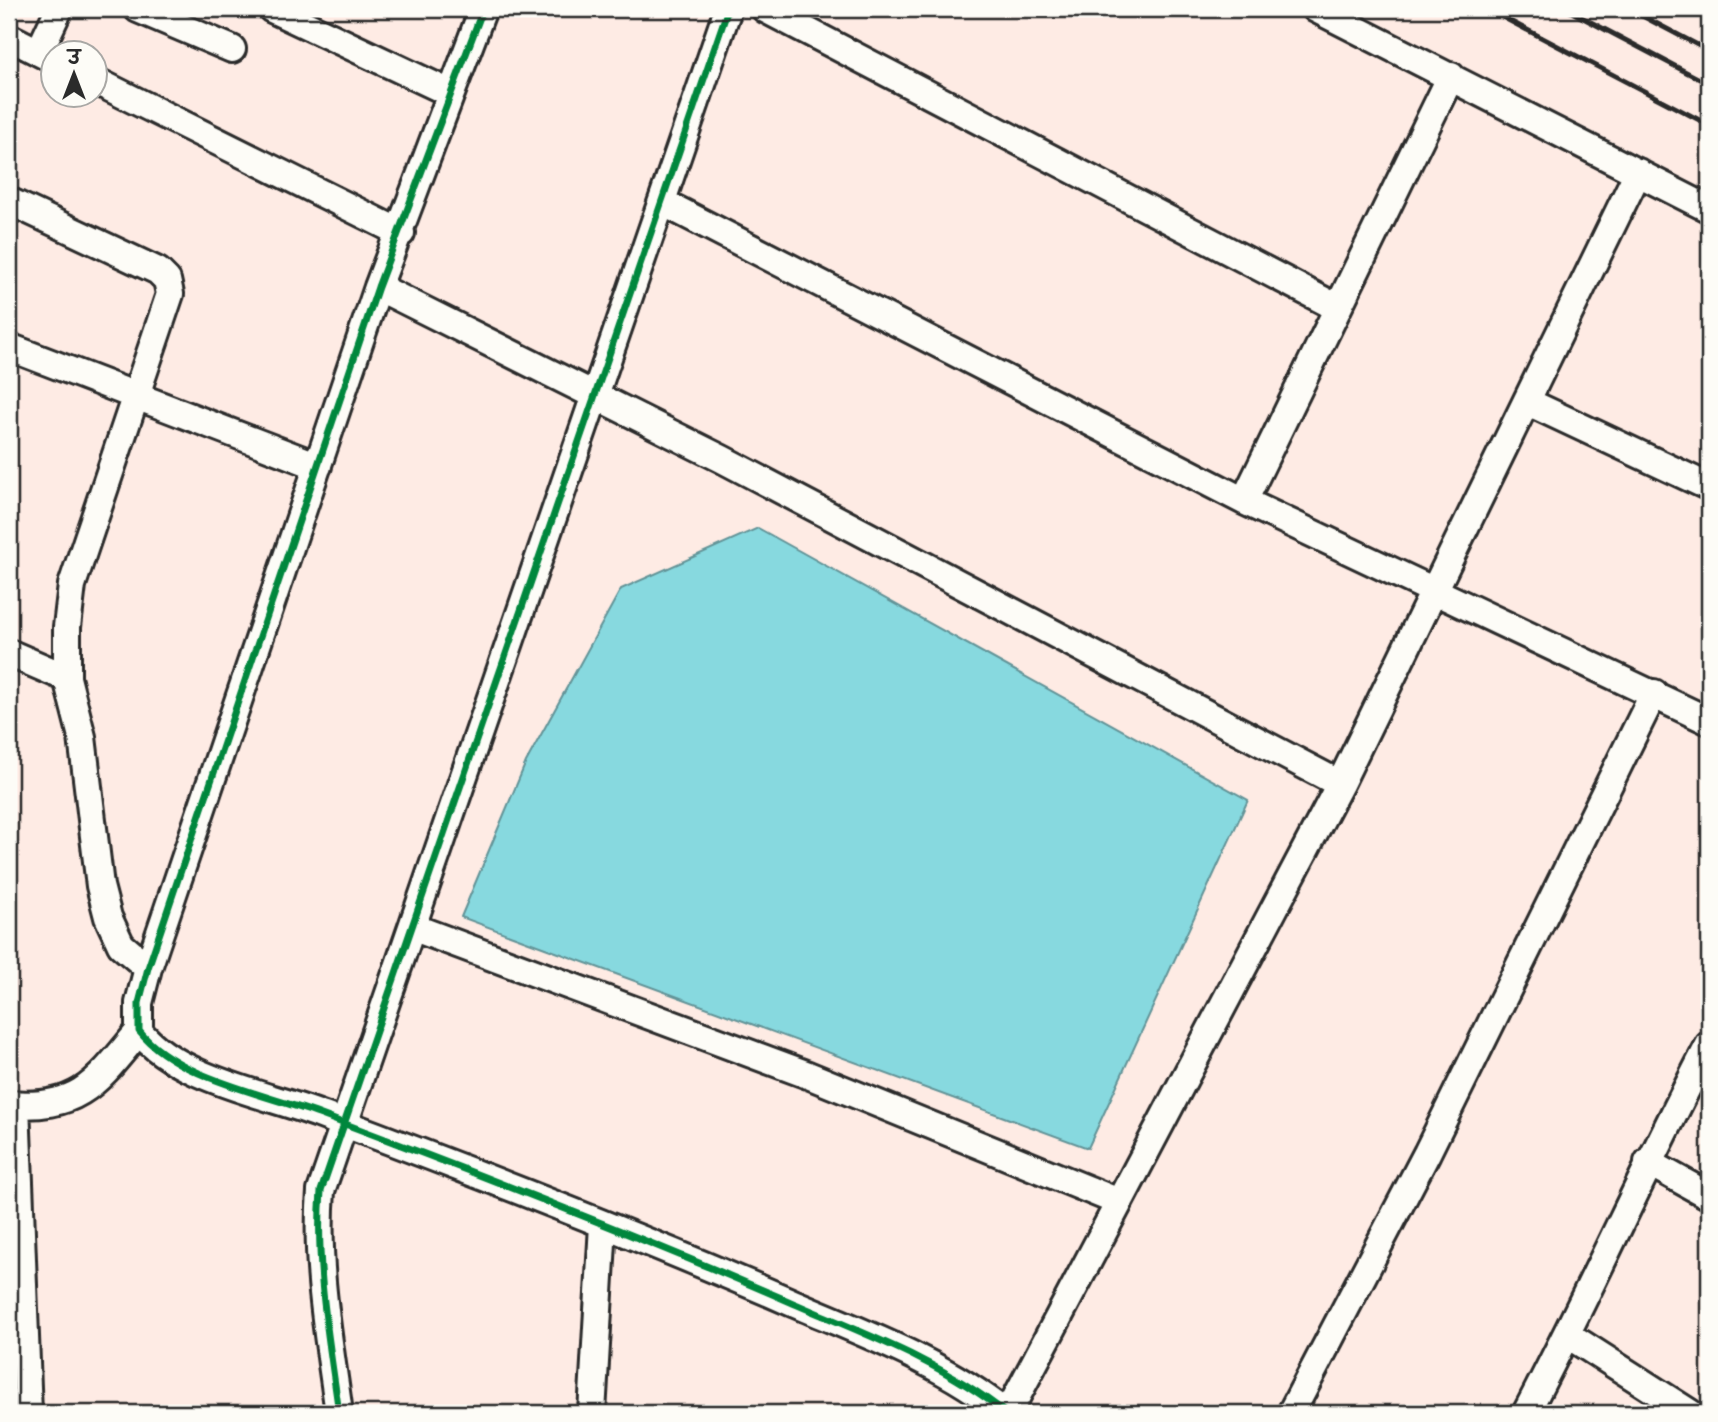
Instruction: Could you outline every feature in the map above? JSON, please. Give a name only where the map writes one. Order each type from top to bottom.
[{"type":"street","points":[[51,38],[59,9]]},
{"type":"street","points":[[138,9],[232,49]]},
{"type":"street","points":[[272,9],[450,93]]},
{"type":"street","points":[[483,9],[450,93],[401,233],[378,288],[148,968],[139,1003],[139,1031],[152,1048],[187,1068],[344,1124],[709,1266],[924,1360],[981,1393],[1007,1413],[1340,784],[1638,172]]},
{"type":"street","points":[[339,1413],[324,1299],[318,1222],[321,1191],[728,9]]},
{"type":"street","points":[[765,9],[1338,308]]},
{"type":"street","points":[[1316,9],[1709,209]]},
{"type":"street","points":[[10,43],[38,52]]},
{"type":"street","points":[[1244,501],[1451,76]]},
{"type":"street","points":[[108,87],[401,233]]},
{"type":"street","points":[[9,201],[158,271],[167,280],[170,293],[72,585],[67,627],[67,678],[82,737],[100,886],[108,917],[121,944],[148,968]]},
{"type":"street","points":[[662,202],[1244,501],[1434,588],[1709,721]]},
{"type":"street","points":[[378,288],[595,395],[1340,784]]},
{"type":"street","points":[[9,347],[317,466]]},
{"type":"street","points":[[1528,402],[1709,487]]},
{"type":"street","points":[[9,653],[67,678]]},
{"type":"street","points":[[1291,1413],[1427,1153],[1654,693]]},
{"type":"street","points":[[412,927],[808,1076],[1119,1202]]},
{"type":"street","points":[[28,1413],[12,1105],[48,1105],[76,1095],[100,1079],[139,1031]]},
{"type":"street","points":[[1526,1413],[1568,1335],[1647,1162],[1709,1045]]},
{"type":"street","points":[[1647,1162],[1709,1196]]},
{"type":"street","points":[[592,1413],[603,1225]]},
{"type":"street","points":[[1568,1335],[1690,1413]]},
{"type":"water","points":[[758,528],[1248,800],[1088,1148],[461,917],[526,762],[621,589]]},
{"type":"railway","points":[[1487,9],[1709,125]]},
{"type":"railway","points":[[1566,9],[1709,84]]},
{"type":"railway","points":[[1629,9],[1709,51]]},
{"type":"cycle path","points":[[483,9],[378,287],[148,968],[139,1003],[139,1031],[156,1048],[199,1073],[324,1116],[498,1182],[872,1337],[955,1378],[1006,1413]]},
{"type":"cycle path","points":[[339,1413],[321,1275],[321,1191],[728,9]]}]
